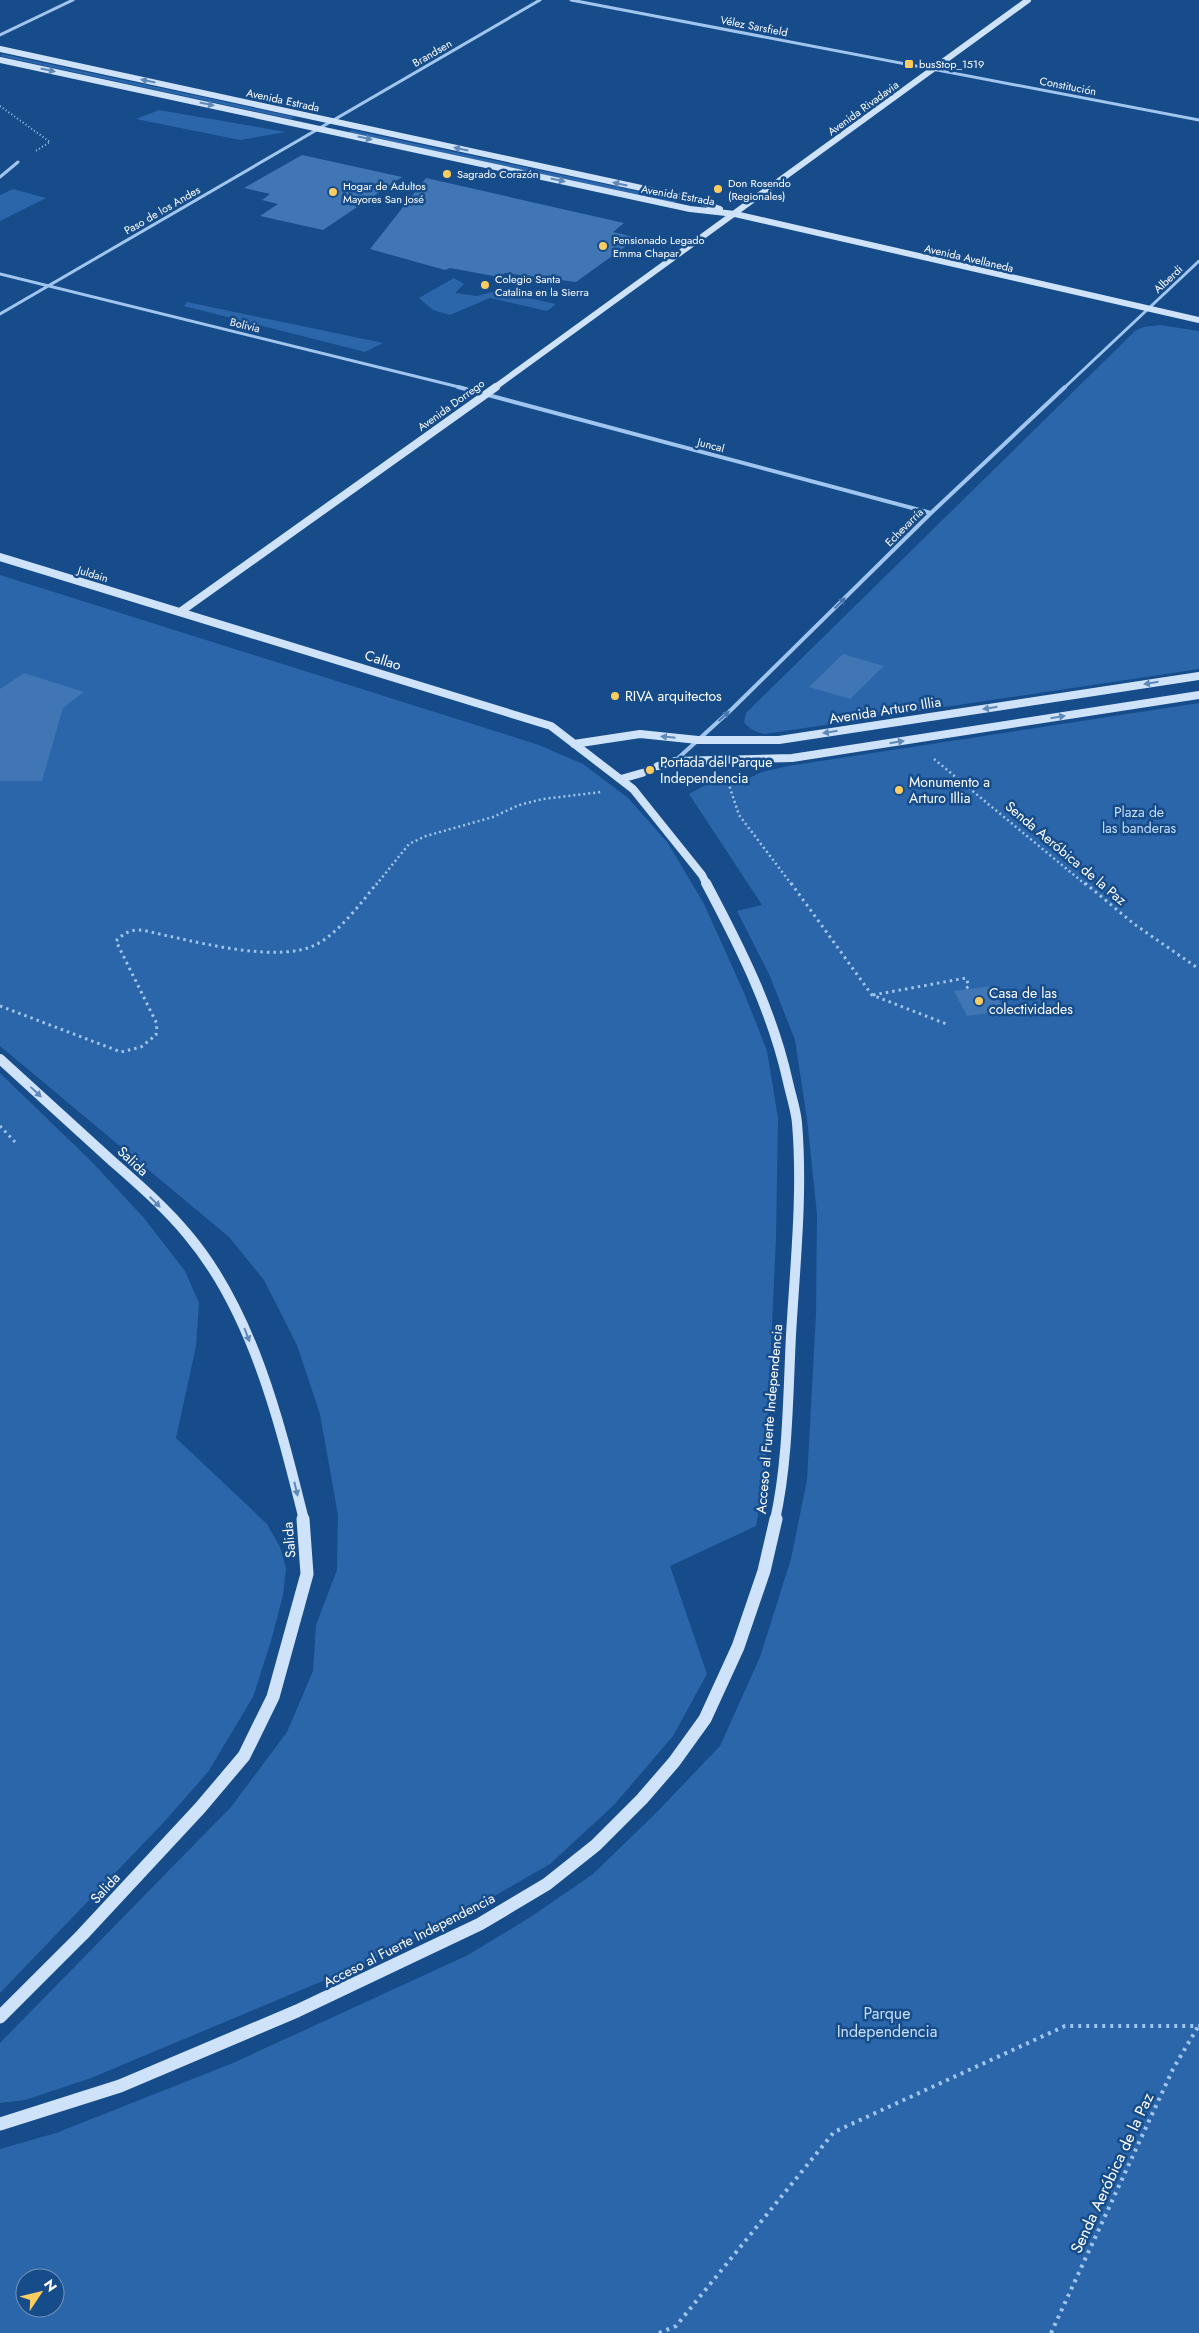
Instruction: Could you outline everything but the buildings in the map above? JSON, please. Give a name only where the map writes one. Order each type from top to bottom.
[{"type":"street","points":[[0,35],[73,0]]},
{"type":"street","name":"Brandsen","points":[[332,121],[540,0]]},
{"type":"street","name":"Vélez Sarsfield","points":[[571,0],[934,69]]},
{"type":"street","name":"Avenida Rivadavia","points":[[734,214],[1028,0]]},
{"type":"street","name":"Avenida Estrada","points":[[0,50],[698,200],[734,214]]},
{"type":"street","name":"Avenida Estrada","points":[[0,60],[690,209],[734,214]]},
{"type":"street","name":"Constitución","points":[[934,69],[1199,120]]},
{"type":"street","name":"Paso de los Andes","points":[[0,314],[332,121]]},
{"type":"street","points":[[0,177],[18,162]]},
{"type":"street","name":"Avenida Avellaneda","points":[[734,214],[1199,320]]},
{"type":"street","name":"Avenida Dorrego","points":[[180,612],[734,214]]},
{"type":"street","name":"Alberdi","points":[[1148,309],[1199,261]]},
{"type":"street","name":"Bolivia","points":[[0,274],[486,394]]},
{"type":"street","name":"Echevarría","points":[[675,761],[931,513],[1148,309]]},
{"type":"street","name":"Juncal","points":[[486,394],[931,513]]},
{"type":"street","name":"Juldain","points":[[0,557],[180,612]]},
{"type":"street","name":"Callao","points":[[180,612],[551,726],[574,744]]},
{"type":"street","name":"Avenida Arturo Illia","points":[[574,744],[640,734],[698,740],[779,740],[1199,676]]},
{"type":"street","points":[[658,766],[675,761],[792,758],[1199,695]]},
{"type":"street","name":"Acceso al Fuerte Independencia","points":[[0,2124],[120,2086],[297,2011],[480,1924],[547,1884],[596,1845],[642,1799],[674,1762],[705,1719],[738,1647],[764,1572],[779,1503],[788,1392],[798,1203],[797,1122],[784,1063],[767,1008],[747,960],[702,875],[633,788],[574,744]]},
{"type":"street","points":[[621,780],[642,772]]},
{"type":"street","name":"Salida","points":[[0,1059],[135,1182],[188,1235],[220,1280],[245,1329],[283,1436],[304,1520],[307,1574],[273,1697],[244,1756],[200,1808],[82,1935],[0,2017]]},
{"type":"path","points":[[0,106],[50,142],[18,162]]},
{"type":"path","name":"Senda Aeróbica de la Paz","points":[[930,756],[1134,924],[1199,969]]},
{"type":"path","points":[[726,774],[739,815],[814,913],[872,995],[949,1025]]},
{"type":"path","points":[[0,1006],[122,1052],[141,1047],[156,1035],[157,1024],[116,941],[124,933],[138,930],[213,946],[256,951],[294,951],[316,945],[349,918],[410,844],[426,836],[493,817],[519,805],[543,799],[633,788]]},
{"type":"path","points":[[872,995],[966,978],[969,986],[964,990]]},
{"type":"path","points":[[0,1126],[15,1142]]},
{"type":"path","points":[[659,2333],[676,2326],[834,2132],[1065,2026],[1199,2025]]},
{"type":"path","name":"Senda Aeróbica de la Paz","points":[[1051,2333],[1173,2069],[1199,2025]]},
{"type":"green space","points":[[2,54],[295,117],[291,119],[0,56]]},
{"type":"green space","points":[[159,110],[286,132],[240,140],[136,119]]},
{"type":"green space","points":[[352,130],[678,200],[674,203],[348,132]]},
{"type":"green space","points":[[13,189],[46,198],[0,221],[0,195]]},
{"type":"green space","points":[[454,278],[464,284],[455,293],[477,296],[496,291],[556,304],[547,311],[490,298],[450,315],[433,310],[419,298]]},
{"type":"green space","points":[[187,302],[383,343],[365,352],[184,306]]},
{"type":"green space","points":[[1160,325],[1199,331],[1199,669],[765,734],[753,730],[746,725],[744,722],[746,713],[1136,330]]},
{"type":"green space","points":[[0,575],[539,745],[583,764],[628,798],[668,843],[704,904],[745,995],[767,1051],[778,1118],[776,1237],[765,1477],[756,1526],[670,1566],[707,1674],[673,1736],[614,1805],[550,1864],[456,1918],[368,1962],[91,2078],[25,2100],[0,2103],[0,2043],[231,1807],[287,1732],[313,1671],[316,1625],[337,1570],[338,1515],[320,1414],[297,1345],[264,1280],[229,1237],[0,1046]]},
{"type":"green space","name":"Parque Independencia","points":[[1199,703],[1199,2333],[0,2333],[0,2149],[56,2133],[233,2063],[468,1955],[532,1916],[593,1874],[656,1813],[720,1746],[760,1657],[791,1559],[807,1480],[816,1314],[817,1214],[807,1119],[795,1040],[769,974],[737,911],[762,905],[689,794],[709,783],[747,779],[762,772],[788,766]]},
{"type":"green space","points":[[0,1073],[93,1163],[144,1218],[185,1271],[199,1303],[196,1346],[176,1438],[267,1524],[280,1547],[286,1568],[283,1595],[253,1697],[208,1772],[164,1822],[0,1993]]},
{"type":"tunnel","points":[[642,773],[658,766]]},
{"type":"place","name":"busStop_1519","points":[[909,64]]},
{"type":"place","name":"Sagrado Corazón","points":[[447,174]]},
{"type":"place","name":"Don Rosendo (Regionales)","points":[[718,189]]},
{"type":"place","name":"Hogar de Adultos Mayores San José","points":[[333,192]]},
{"type":"place","name":"Pensionado Legado Emma Chapar","points":[[603,246]]},
{"type":"place","name":"Colegio Santa Catalina en la Sierra","points":[[485,285]]},
{"type":"place","name":"RIVA arquitectos","points":[[615,696]]},
{"type":"place","name":"Portada del Parque Independencia","points":[[650,770]]},
{"type":"place","name":"Monumento a Arturo Illia","points":[[899,790]]},
{"type":"place","name":"Casa de las colectividades","points":[[979,1001]]},
{"type":"park label","name":"Plaza de las banderas","points":[[1139,820]]}]
